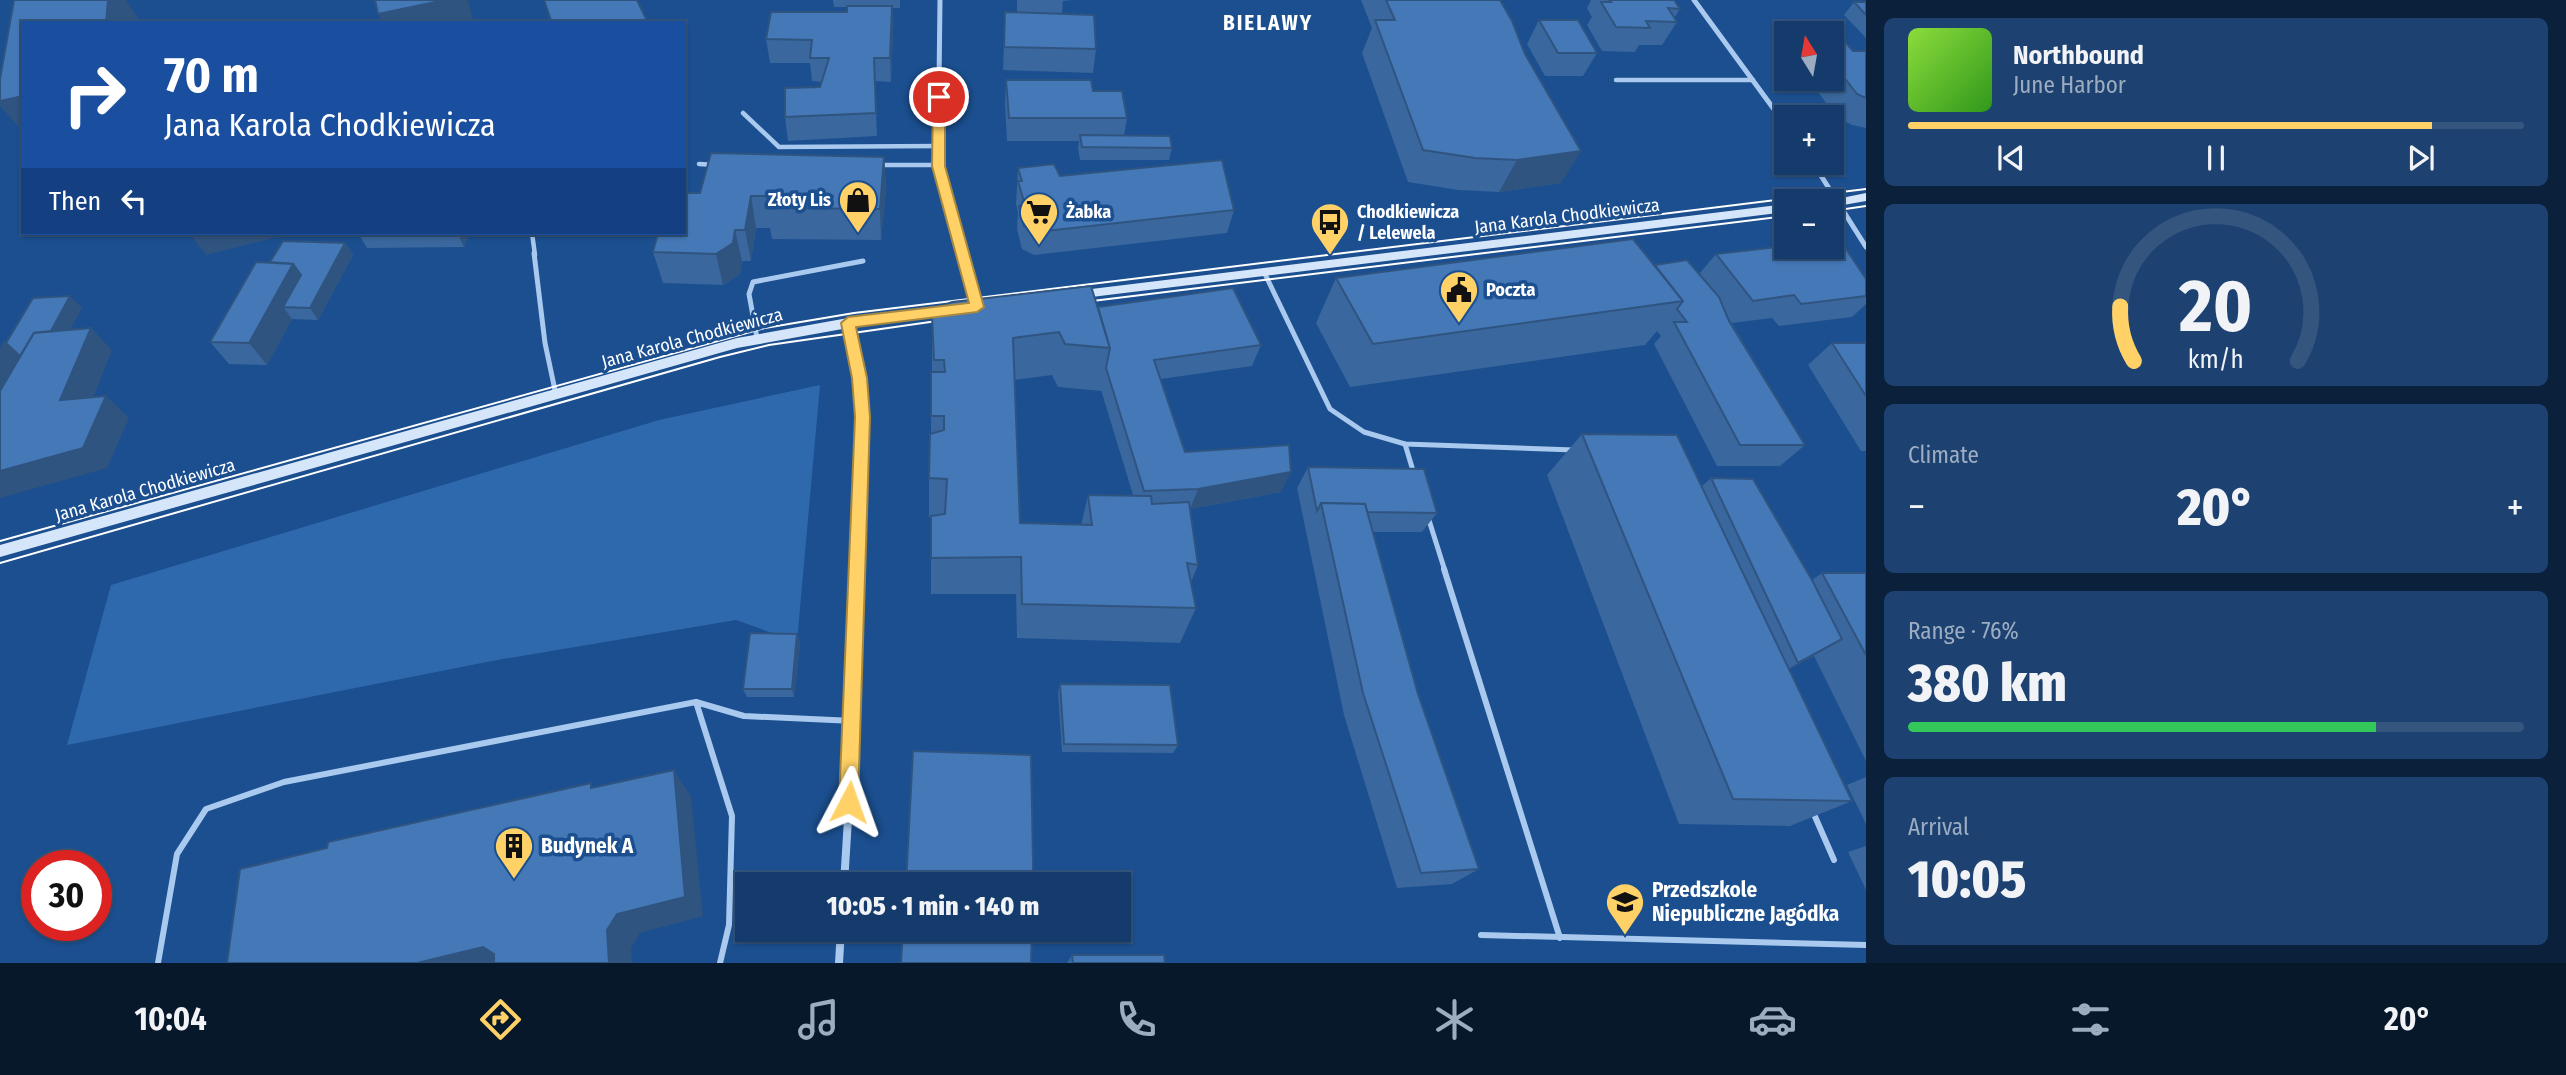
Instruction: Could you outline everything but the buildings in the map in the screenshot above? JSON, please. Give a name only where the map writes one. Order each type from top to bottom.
[{"type":"street","points":[[940,0],[938,166],[983,306]]},
{"type":"street","points":[[1694,0],[1774,109]]},
{"type":"street","points":[[1844,201],[1866,197]]},
{"type":"street","name":"Jana Karola Chodkiewicza","points":[[1062,297],[1774,210]]},
{"type":"street","points":[[1844,213],[1866,247]]},
{"type":"street","name":"Jana Karola Chodkiewicza","points":[[0,551],[757,338],[983,306]]},
{"type":"street","points":[[845,872],[854,720],[863,417],[860,378],[848,323]]},
{"type":"street","points":[[839,963],[840,942]]},
{"type":"lane","points":[[1616,80],[1753,80]]},
{"type":"lane","points":[[743,113],[779,147],[939,146]]},
{"type":"lane","points":[[699,164],[725,164]]},
{"type":"lane","points":[[872,165],[938,166]]},
{"type":"lane","points":[[532,235],[545,343],[555,395]]},
{"type":"lane","points":[[757,338],[749,294],[753,282],[761,278],[863,261]]},
{"type":"lane","points":[[1264,272],[1330,409],[1364,432],[1405,444],[1587,452]]},
{"type":"lane","points":[[1405,444],[1417,483]]},
{"type":"lane","points":[[1425,509],[1560,938]]},
{"type":"lane","points":[[696,702],[732,816],[729,925],[720,963]]},
{"type":"lane","points":[[158,963],[177,854],[206,809],[284,782],[696,702],[744,716],[854,720]]},
{"type":"lane","points":[[1812,810],[1834,860]]},
{"type":"lane","points":[[1481,935],[1866,945]]},
{"type":"shaded area","points":[[820,385],[797,642],[736,620],[497,660],[67,745],[111,585],[659,420]]},
{"type":"tram line","points":[[0,541],[765,328],[854,313],[1866,189]]},
{"type":"tram line","points":[[1844,209],[1866,206]]},
{"type":"tram line","points":[[1076,303],[1774,218]]},
{"type":"tram line","points":[[0,563],[720,357],[769,345],[951,319]]},
{"type":"place","name":"Złoty Lis","points":[[858,234]]},
{"type":"place","name":"Żabka","points":[[1039,246]]},
{"type":"place","name":"Chodkiewicza / Lelewela","points":[[1330,256]]},
{"type":"place","name":"Poczta","points":[[1459,324]]},
{"type":"place","name":"Budynek A","points":[[514,880]]},
{"type":"place","name":"Przedszkole Niepubliczne Jagódka","points":[[1625,936]]},
{"type":"district","name":"BIELAWY","points":[[1268,23]]},
{"type":"route","points":[[849,802],[863,417],[860,378],[848,323],[977,307],[938,166],[939,97]]}]
